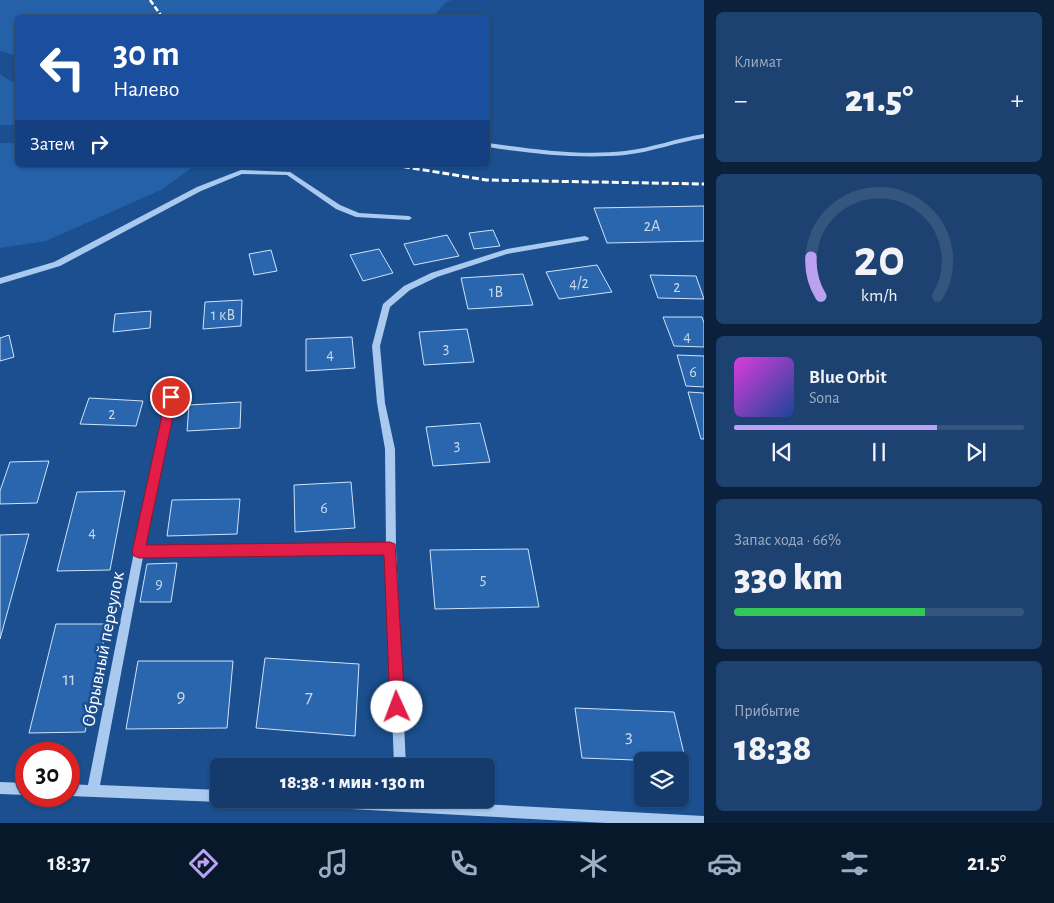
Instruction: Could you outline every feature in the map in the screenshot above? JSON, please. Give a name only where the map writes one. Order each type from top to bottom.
[{"type":"street","points":[[490,145],[564,154],[605,154],[645,150],[704,136]]},
{"type":"street","points":[[0,281],[57,264],[199,189],[241,172],[288,173],[344,210],[358,215],[409,218]]},
{"type":"street","points":[[400,758],[390,549],[390,449],[381,403],[376,346],[386,306],[408,288],[434,275],[507,252],[585,238]]},
{"type":"street","name":"Обрывный переулок","points":[[93,790],[171,397]]},
{"type":"street","points":[[139,552],[390,549]]},
{"type":"street","points":[[0,788],[15,789]]},
{"type":"street","points":[[80,790],[210,796]]},
{"type":"street","points":[[492,808],[704,822]]},
{"type":"shaded area","points":[[0,0],[452,0],[446,2],[435,15],[15,15],[15,55],[0,51]]},
{"type":"shaded area","points":[[0,74],[15,84],[15,125],[0,125]]},
{"type":"shaded area","points":[[0,143],[15,143],[15,167],[192,167],[163,189],[46,241],[0,248]]},
{"type":"building","points":[[704,206],[704,241],[607,243],[594,208]]},
{"type":"building","points":[[493,230],[500,246],[474,249],[469,233]]},
{"type":"building","points":[[447,235],[459,256],[414,265],[404,244]]},
{"type":"building","points":[[379,249],[393,273],[363,281],[350,255]]},
{"type":"building","points":[[271,250],[277,271],[254,275],[249,254]]},
{"type":"building","points":[[597,265],[612,292],[559,299],[546,272]]},
{"type":"building","points":[[523,274],[533,305],[468,309],[461,278]]},
{"type":"building","points":[[650,275],[696,276],[704,299],[658,298]]},
{"type":"building","points":[[242,300],[241,326],[203,329],[205,302]]},
{"type":"building","points":[[151,311],[150,328],[113,332],[115,314]]},
{"type":"building","points":[[663,317],[702,317],[704,323],[704,347],[674,346]]},
{"type":"building","points":[[467,329],[474,362],[424,365],[419,332]]},
{"type":"building","points":[[9,335],[14,357],[0,361],[0,338]]},
{"type":"building","points":[[352,337],[355,368],[306,371],[306,339]]},
{"type":"building","points":[[677,355],[704,356],[704,387],[686,386]]},
{"type":"building","points":[[688,392],[704,393],[704,439],[701,439]]},
{"type":"building","points":[[89,398],[143,401],[136,426],[80,424]]},
{"type":"building","points":[[241,402],[240,428],[187,431],[189,405]]},
{"type":"building","points":[[480,423],[490,462],[433,466],[426,427]]},
{"type":"building","points":[[49,461],[37,503],[0,504],[0,491],[10,462]]},
{"type":"building","points":[[351,482],[355,528],[295,532],[294,485]]},
{"type":"building","points":[[125,491],[110,570],[57,571],[77,492]]},
{"type":"building","points":[[240,499],[237,534],[167,536],[172,500]]},
{"type":"building","points":[[29,534],[0,639],[0,535]]},
{"type":"building","points":[[528,549],[539,607],[435,609],[430,550]]},
{"type":"building","points":[[177,563],[171,602],[140,602],[147,564]]},
{"type":"building","points":[[56,624],[107,624],[85,732],[29,733]]},
{"type":"building","points":[[265,658],[359,664],[355,736],[256,728]]},
{"type":"building","points":[[138,661],[233,661],[227,728],[126,729]]},
{"type":"building","points":[[575,708],[674,712],[684,752],[634,752],[634,760],[582,758]]},
{"type":"railway","points":[[150,0],[161,15]]},
{"type":"railway","points":[[405,167],[486,180],[704,184]]},
{"type":"route","points":[[171,397],[139,552],[390,549],[397,707]]}]
